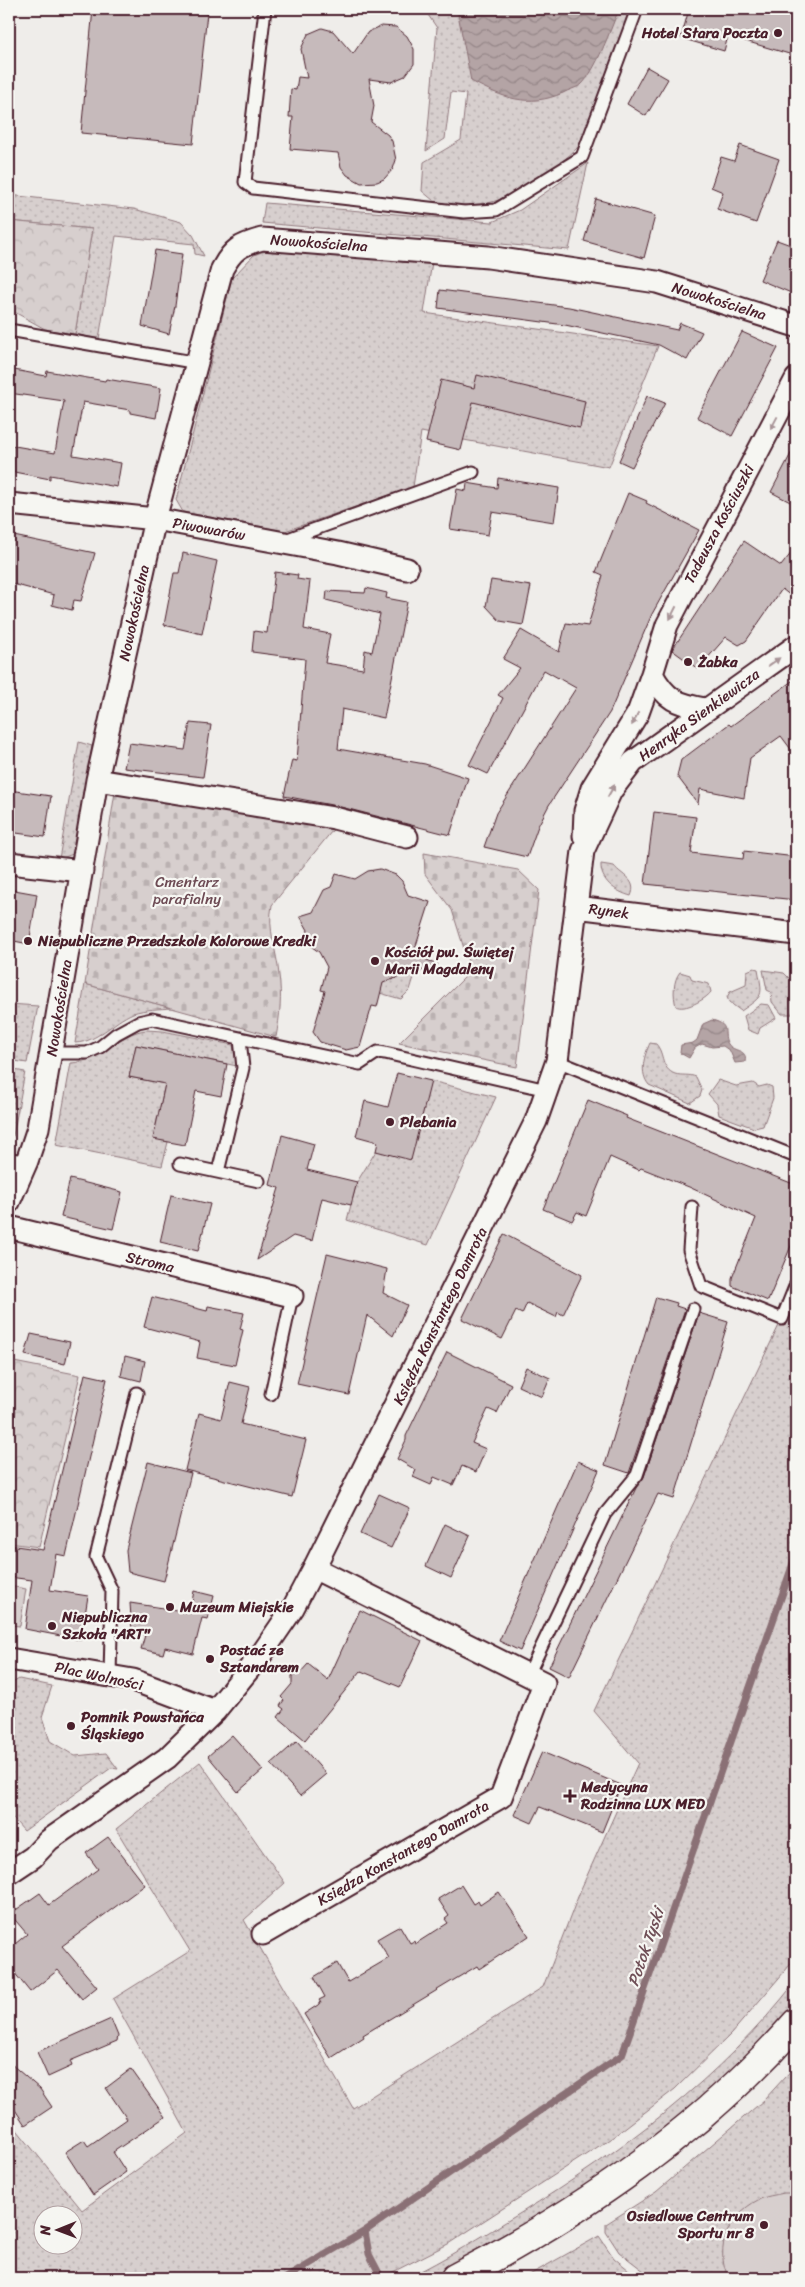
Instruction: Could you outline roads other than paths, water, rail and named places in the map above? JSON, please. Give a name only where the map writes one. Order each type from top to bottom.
[{"type":"street","name":"Nowokościelna","points":[[9,1202],[18,1160],[38,1128],[97,780],[155,519],[222,269],[229,255],[242,244],[262,239],[488,257],[657,282],[796,326]]},
{"type":"street","name":"Tadeusza Kościuszki","points":[[583,851],[585,811],[592,788],[629,729],[652,674],[666,625],[796,379]]},
{"type":"street","name":"Piwowarów","points":[[9,504],[155,519],[338,553],[407,569]]},
{"type":"street","name":"Henryka Sienkiewicza","points":[[576,907],[583,851],[605,802],[626,770],[642,754],[796,646]]},
{"type":"street","points":[[652,674],[660,689],[671,700],[705,709]]},
{"type":"street","points":[[97,780],[334,818],[407,837]]},
{"type":"street","points":[[9,863],[82,871]]},
{"type":"street","name":"Rynek","points":[[557,1060],[576,907],[796,934]]},
{"type":"street","name":"Księdza Konstantego Damrota","points":[[9,1873],[33,1857],[49,1840],[167,1758],[215,1711],[263,1652],[293,1608],[523,1147],[547,1090],[557,1060]]},
{"type":"street","name":"Stroma","points":[[9,1227],[292,1296]]},
{"type":"street","name":"Księdza Konstantego Damrota","points":[[262,1934],[501,1797],[544,1683],[314,1568]]},
{"type":"street","name":"Plac Wolności","points":[[9,1659],[133,1680],[215,1711]]},
{"type":"street","points":[[455,2278],[551,2225],[653,2156],[695,2123],[728,2093],[796,2023]]},
{"type":"lane","points":[[265,9],[245,182],[253,188],[464,212],[496,210],[582,157],[636,9]]},
{"type":"lane","points":[[9,330],[198,363]]},
{"type":"lane","points":[[281,542],[473,472]]},
{"type":"lane","points":[[52,1053],[87,1053],[100,1047],[116,1034],[138,1022],[152,1020],[360,1064],[378,1052],[385,1053],[547,1090]]},
{"type":"lane","points":[[218,1172],[243,1068],[240,1039]]},
{"type":"lane","points":[[557,1060],[796,1157]]},
{"type":"lane","points":[[180,1164],[259,1181]]},
{"type":"lane","points":[[692,1207],[689,1250],[701,1286],[782,1319],[796,1284]]},
{"type":"lane","points":[[271,1394],[292,1296]]},
{"type":"lane","points":[[528,1675],[605,1514],[637,1475],[693,1309]]},
{"type":"lane","points":[[110,1676],[112,1592],[96,1557],[137,1393]]},
{"type":"water","points":[[457,9],[619,9],[598,60],[581,85],[550,97],[527,100],[505,96],[471,81]]},
{"type":"water","points":[[712,1020],[722,1024],[728,1044],[743,1053],[745,1062],[735,1063],[730,1051],[723,1046],[712,1047],[702,1044],[695,1048],[689,1058],[680,1053],[681,1045],[693,1043],[697,1040],[703,1024]]},
{"type":"waterway","name":"Potok Tyski","points":[[286,2278],[365,2231],[622,2055],[796,1555]]},
{"type":"waterway","points":[[365,2231],[369,2254],[380,2275]]},
{"type":"place","name":"Hotel Stara Poczta","points":[[778,33]]},
{"type":"place","name":"Żabka","points":[[688,662]]},
{"type":"place","name":"Niepubliczne Przedszkole Kolorowe Kredki","points":[[28,941]]},
{"type":"place","name":"Kościół pw. Świętej Marii Magdaleny","points":[[375,961]]},
{"type":"place","name":"Plebania","points":[[390,1122]]},
{"type":"place","name":"Muzeum Miejskie","points":[[170,1607]]},
{"type":"place","name":"Niepubliczna Szkoła \"ART\"","points":[[52,1626]]},
{"type":"place","name":"Postać ze Sztandarem","points":[[210,1659]]},
{"type":"place","name":"Pomnik Powstańca Śląskiego","points":[[71,1726]]},
{"type":"place","name":"Medycyna Rodzinna LUX MED","points":[[570,1796]]},
{"type":"place","name":"Osiedlowe Centrum Sportu nr 8","points":[[764,2225]]},
{"type":"park label","name":"Cmentarz parafialny","points":[[187,890]]}]
